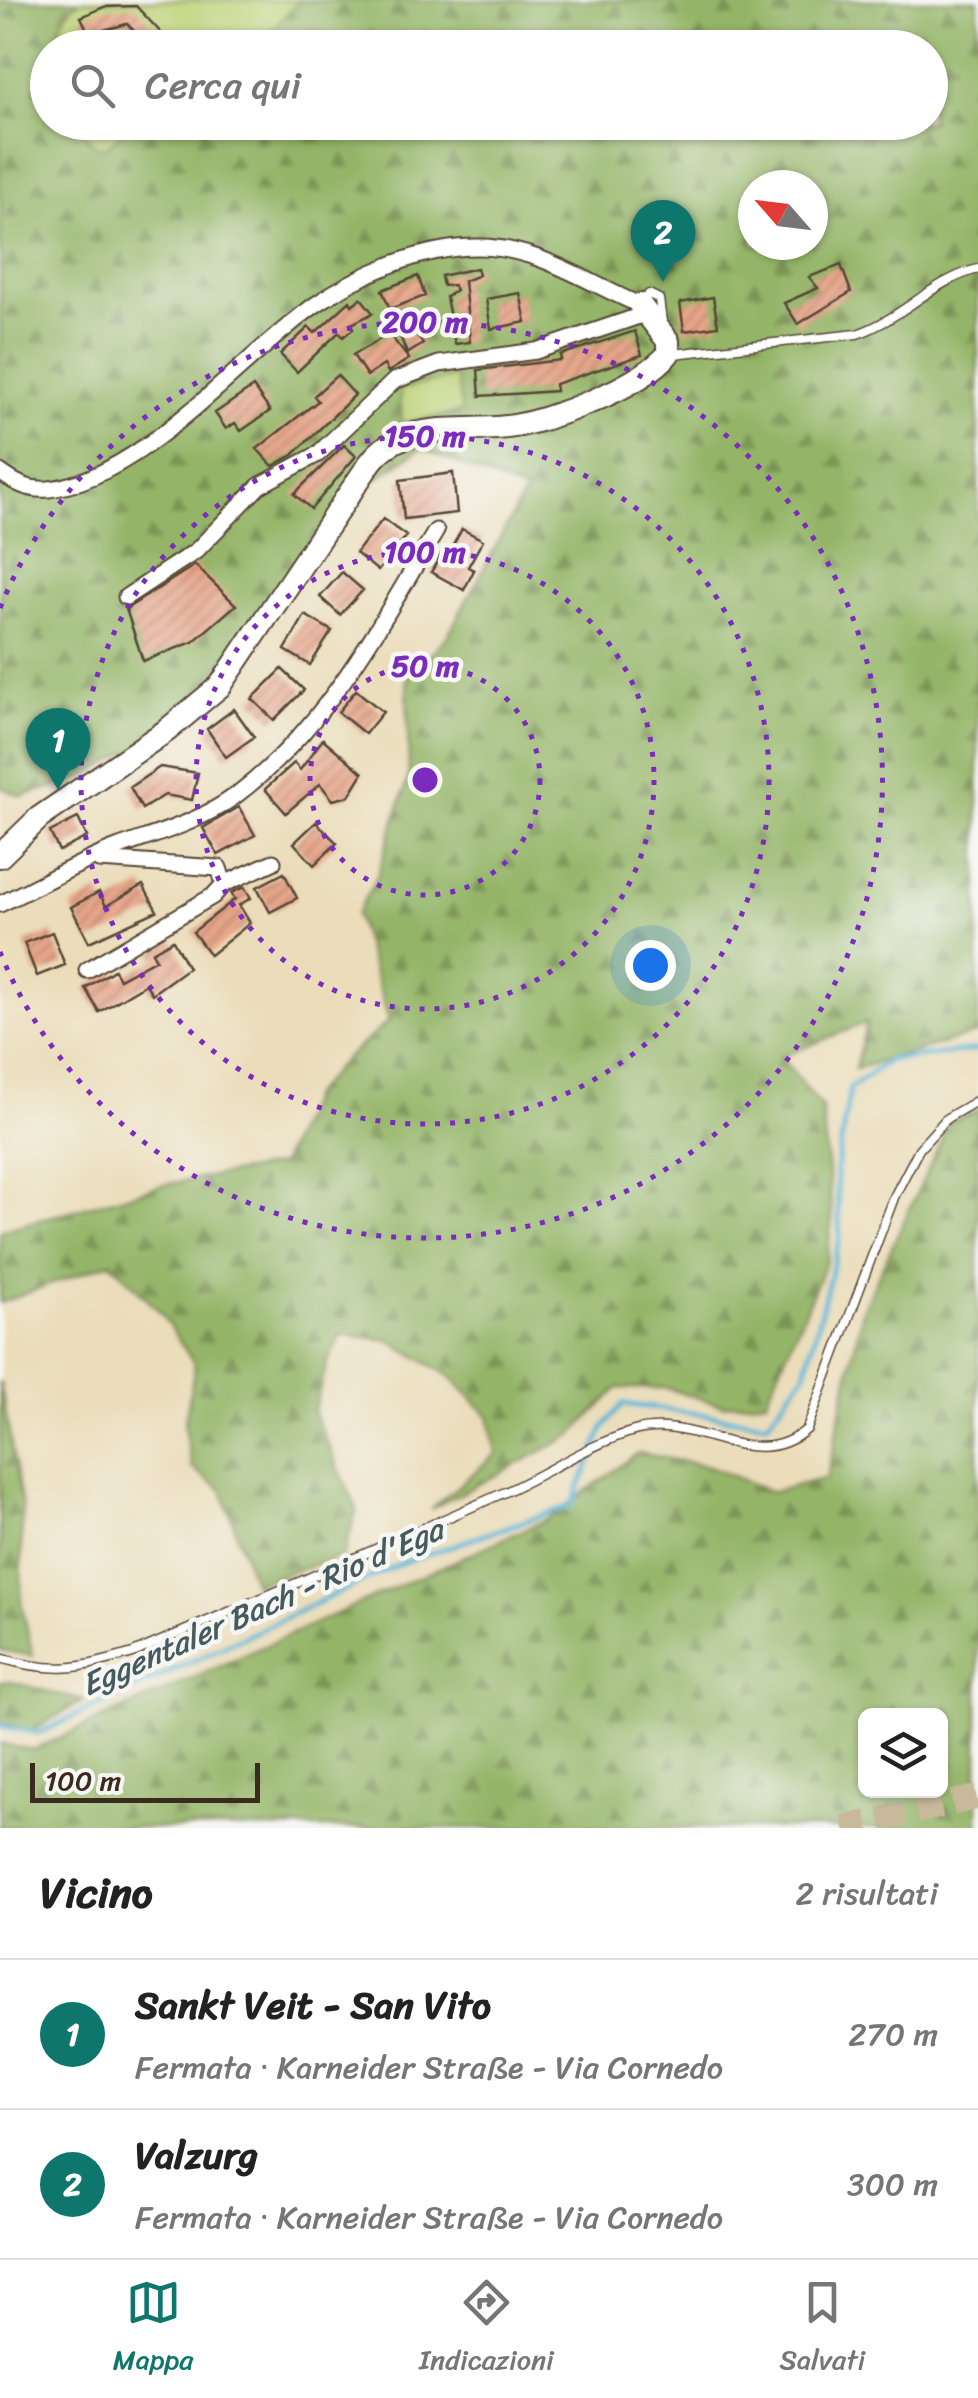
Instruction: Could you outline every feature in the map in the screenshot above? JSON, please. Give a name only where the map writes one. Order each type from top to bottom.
[{"type":"street","points":[[0,472],[20,486],[47,490],[82,480],[133,452],[191,411],[245,360],[316,304],[376,271],[478,246],[543,258],[650,316],[668,354],[591,402],[561,414],[506,428],[414,432],[391,441],[370,462],[220,686],[166,730],[39,818],[0,856]]},
{"type":"street","points":[[126,597],[196,551],[259,486],[318,454],[394,381],[439,364],[536,351],[650,316]]},
{"type":"street","points":[[0,904],[94,860],[192,822],[234,796],[273,762],[342,687],[436,531]]},
{"type":"street","points":[[94,860],[219,868],[224,884]]},
{"type":"street","points":[[87,970],[213,896],[224,884],[273,862]]},
{"type":"lane","points":[[668,354],[858,334],[879,326],[954,275],[978,268]]},
{"type":"lane","points":[[0,1658],[42,1670],[76,1670],[132,1654],[505,1492],[630,1432],[656,1426],[758,1449],[787,1446],[807,1429],[894,1194],[918,1149],[947,1118],[978,1100]]},
{"type":"green space","points":[[0,0],[81,0],[71,8],[60,30],[30,30],[30,140],[96,140],[107,147],[114,140],[948,140],[948,30],[271,30],[298,0],[978,0],[978,1033],[855,1069],[867,1022],[781,1057],[822,1108],[832,1218],[827,1260],[766,1400],[722,1405],[665,1388],[618,1388],[571,1436],[431,1509],[496,1454],[489,1416],[450,1376],[388,1340],[342,1334],[328,1361],[313,1412],[357,1509],[343,1556],[254,1584],[222,1490],[192,1468],[184,1427],[195,1365],[161,1313],[111,1262],[0,1303],[0,1231],[167,1184],[280,1165],[312,1095],[342,1062],[389,1021],[356,915],[378,874],[409,776],[407,678],[447,637],[525,492],[421,448],[350,497],[279,594],[166,731],[81,779],[21,796],[0,787]]},
{"type":"green space","points":[[81,0],[299,1],[271,30],[60,30],[71,8]]},
{"type":"green space","points":[[90,140],[114,140],[107,147],[95,146]]},
{"type":"green space","points":[[456,377],[462,412],[402,423],[400,389]]},
{"type":"green space","points":[[978,1110],[978,1828],[0,1828],[0,1744],[33,1750],[548,1519],[638,1453],[708,1466],[772,1492],[827,1478],[862,1311],[950,1122]]},
{"type":"green space","points":[[0,1382],[22,1507],[21,1601],[33,1656],[0,1650]]},
{"type":"green space","points":[[0,1682],[83,1701],[30,1731],[0,1722]]},
{"type":"building","points":[[136,6],[158,30],[133,30],[127,24],[87,30],[81,17],[104,7]]},
{"type":"building","points":[[841,265],[851,292],[798,324],[784,303],[818,288],[809,277]]},
{"type":"building","points":[[477,268],[479,275],[464,281],[470,342],[455,344],[446,297],[456,290],[453,285],[443,286],[441,276]]},
{"type":"building","points":[[418,276],[425,296],[390,309],[382,290]]},
{"type":"building","points":[[520,293],[526,322],[491,329],[486,299]]},
{"type":"building","points":[[713,297],[718,326],[684,331],[680,303]]},
{"type":"building","points":[[361,298],[373,313],[352,324],[353,329],[343,337],[339,332],[297,372],[280,354],[309,327],[315,333],[350,301],[352,305]]},
{"type":"building","points":[[409,323],[423,344],[407,354],[397,328]]},
{"type":"building","points":[[635,331],[642,355],[555,384],[556,391],[480,396],[478,370],[561,360],[560,355]]},
{"type":"building","points":[[389,334],[409,359],[388,372],[384,365],[367,376],[353,355]]},
{"type":"building","points":[[337,375],[355,395],[293,455],[273,466],[257,449],[318,401],[314,396]]},
{"type":"building","points":[[253,387],[270,411],[241,431],[235,423],[226,429],[215,413]]},
{"type":"building","points":[[344,445],[356,456],[311,509],[294,494]]},
{"type":"building","points":[[453,473],[457,513],[404,519],[400,480]]},
{"type":"building","points":[[383,519],[406,536],[378,571],[356,553]]},
{"type":"building","points":[[462,529],[483,540],[468,567],[474,570],[464,590],[431,572],[442,553],[447,556]]},
{"type":"building","points":[[195,565],[236,605],[193,642],[143,661],[126,609]]},
{"type":"building","points":[[342,572],[363,590],[340,615],[320,597]]},
{"type":"building","points":[[305,615],[332,631],[310,665],[285,650]]},
{"type":"building","points":[[282,669],[304,690],[274,720],[252,699]]},
{"type":"building","points":[[356,690],[383,712],[365,734],[338,712]]},
{"type":"building","points":[[234,709],[254,737],[226,757],[207,729]]},
{"type":"building","points":[[323,739],[363,773],[349,796],[333,800],[320,784],[286,813],[265,789],[294,763],[300,770]]},
{"type":"building","points":[[160,767],[198,773],[192,800],[165,795],[142,809],[130,787]]},
{"type":"building","points":[[239,807],[255,835],[218,855],[203,828]]},
{"type":"building","points":[[78,818],[87,837],[59,851],[50,832]]},
{"type":"building","points":[[316,822],[337,843],[314,865],[294,843]]},
{"type":"building","points":[[284,873],[297,898],[270,912],[257,887]]},
{"type":"building","points":[[143,885],[157,911],[89,942],[71,907],[99,892],[106,906]]},
{"type":"building","points":[[244,887],[251,898],[239,905],[250,923],[210,955],[193,932],[235,899],[231,893]]},
{"type":"building","points":[[52,932],[65,965],[37,976],[24,943]]},
{"type":"building","points":[[173,940],[188,968],[152,994],[146,984],[99,1012],[85,988],[114,970],[119,979],[156,959],[152,952]]},
{"type":"waterway","name":"Eggentaler Bach - Rio d'Ega","points":[[0,1726],[39,1733],[404,1562],[572,1505],[604,1427],[623,1404],[767,1423],[805,1373],[840,1238],[836,1172],[850,1088],[889,1060],[978,1050]]},
{"type":"tunnel","points":[[844,1828],[978,1797]]},
{"type":"place","name":"Valzurg","points":[[663,282]]},
{"type":"place","name":"Sankt Veit - San Vito","points":[[58,790]]}]
